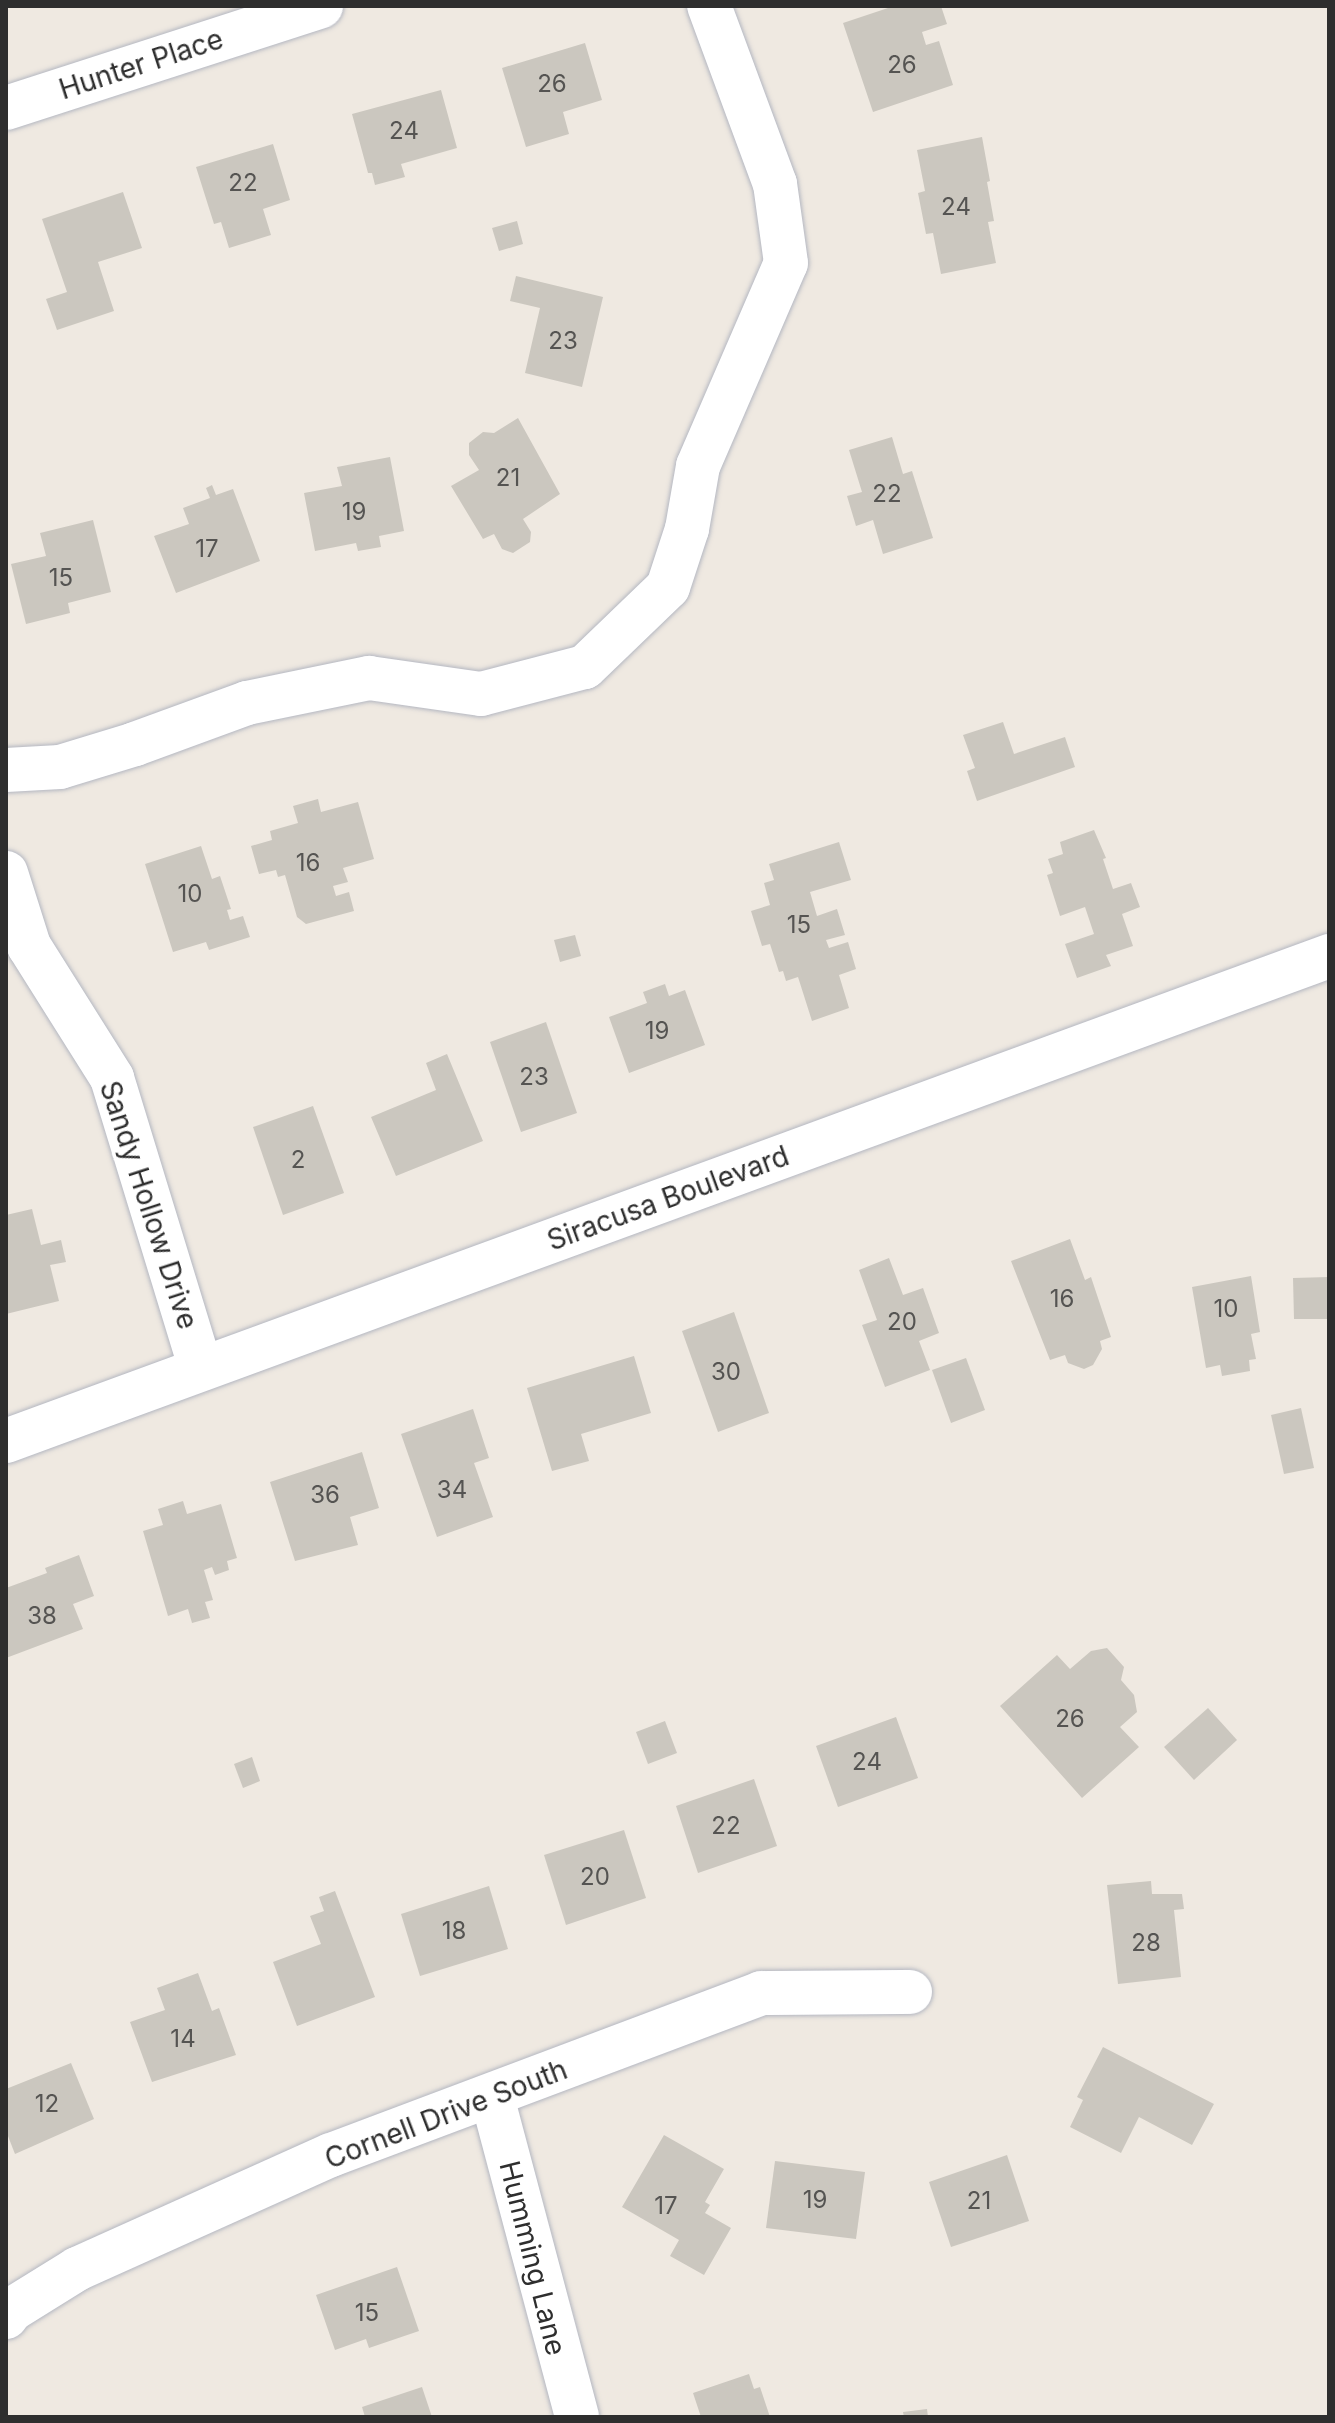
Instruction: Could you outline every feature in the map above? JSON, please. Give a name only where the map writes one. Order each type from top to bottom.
[{"type":"street","name":"Hunter Place","points":[[6,108],[321,6]]},
{"type":"street","points":[[6,770],[60,767],[135,744],[247,703],[369,678],[481,694],[585,667],[668,587],[687,529],[698,466],[786,263],[775,184],[709,6]]},
{"type":"street","name":"Sandy Hollow Drive","points":[[6,873],[29,946],[112,1078],[201,1369]]},
{"type":"street","name":"Siracusa Boulevard","points":[[6,1441],[1329,956]]},
{"type":"street","name":"Cornell Drive South","points":[[6,2317],[11,2310],[77,2269],[331,2155],[492,2097],[761,1993],[910,1992]]},
{"type":"street","name":"Humming Lane","points":[[492,2097],[577,2417]]},
{"type":"building","points":[[894,6],[941,6],[947,24],[922,32],[926,45],[939,41],[953,85],[873,112],[843,23]]},
{"type":"building","points":[[585,43],[602,100],[563,112],[569,134],[526,147],[502,68]]},
{"type":"building","points":[[441,90],[457,148],[401,164],[405,177],[375,185],[372,173],[368,173],[352,114]]},
{"type":"building","points":[[982,137],[994,221],[988,222],[996,263],[941,274],[933,233],[926,234],[918,193],[925,191],[917,150]]},
{"type":"building","points":[[273,144],[290,200],[263,209],[271,235],[229,248],[221,222],[214,224],[196,167]]},
{"type":"building","points":[[123,192],[142,248],[98,262],[114,311],[57,330],[46,299],[67,292],[42,219]]},
{"type":"building","points":[[517,221],[523,244],[499,251],[492,228]]},
{"type":"building","points":[[516,276],[603,297],[582,387],[525,373],[540,308],[510,301]]},
{"type":"building","points":[[518,418],[560,494],[523,519],[531,532],[530,542],[513,553],[502,549],[494,534],[483,539],[451,486],[479,470],[469,455],[469,443],[483,432],[494,433]]},
{"type":"building","points":[[892,437],[903,474],[912,471],[933,538],[883,554],[873,520],[856,526],[847,496],[862,492],[849,450]]},
{"type":"building","points":[[390,457],[404,531],[379,536],[381,547],[358,551],[356,543],[315,551],[304,493],[342,486],[337,467]]},
{"type":"building","points":[[212,485],[216,495],[233,489],[260,561],[176,593],[154,536],[189,524],[183,508],[210,498],[206,488]]},
{"type":"building","points":[[93,520],[111,592],[68,603],[70,613],[26,624],[11,564],[46,556],[40,533]]},
{"type":"building","points":[[1003,722],[1014,754],[1065,737],[1075,767],[977,801],[967,771],[975,768],[963,735]]},
{"type":"building","points":[[318,799],[321,812],[358,802],[374,859],[343,868],[348,882],[333,886],[336,896],[349,892],[354,911],[306,924],[297,917],[285,875],[278,877],[276,870],[259,874],[251,846],[272,840],[270,831],[298,823],[293,806]]},
{"type":"building","points":[[1094,830],[1106,858],[1103,859],[1113,889],[1131,883],[1140,907],[1122,914],[1133,946],[1106,955],[1111,966],[1077,978],[1065,944],[1094,934],[1085,907],[1060,916],[1047,875],[1053,873],[1048,859],[1063,854],[1060,842]]},
{"type":"building","points":[[839,842],[851,880],[810,892],[817,916],[837,909],[845,935],[826,940],[829,948],[848,942],[856,969],[839,975],[849,1008],[812,1021],[798,977],[786,981],[783,971],[779,972],[770,944],[762,946],[751,911],[770,905],[764,883],[774,880],[769,864]]},
{"type":"building","points":[[201,846],[212,879],[220,876],[231,909],[227,910],[230,920],[243,916],[250,937],[209,950],[206,942],[173,952],[145,864]]},
{"type":"building","points":[[575,935],[581,956],[560,962],[554,940]]},
{"type":"building","points":[[665,984],[669,996],[685,990],[705,1045],[629,1073],[609,1017],[647,1003],[643,992]]},
{"type":"building","points":[[546,1022],[577,1113],[521,1132],[490,1042]]},
{"type":"building","points":[[447,1054],[483,1141],[396,1176],[371,1117],[436,1090],[426,1063]]},
{"type":"building","points":[[313,1106],[344,1193],[283,1215],[253,1127]]},
{"type":"building","points":[[32,1209],[41,1245],[61,1240],[66,1262],[50,1265],[59,1301],[6,1314],[6,1215]]},
{"type":"building","points":[[1070,1239],[1085,1280],[1091,1277],[1111,1337],[1100,1341],[1102,1349],[1093,1365],[1084,1369],[1068,1363],[1065,1355],[1050,1360],[1011,1261]]},
{"type":"building","points":[[889,1258],[903,1295],[923,1288],[939,1333],[919,1341],[930,1370],[885,1387],[862,1325],[877,1320],[859,1270]]},
{"type":"building","points":[[1251,1276],[1260,1332],[1251,1334],[1256,1359],[1249,1360],[1250,1371],[1222,1376],[1220,1365],[1206,1368],[1192,1287]]},
{"type":"building","points":[[1329,1277],[1329,1319],[1294,1319],[1293,1278]]},
{"type":"building","points":[[734,1312],[769,1413],[718,1432],[682,1331]]},
{"type":"building","points":[[634,1356],[651,1413],[581,1434],[589,1461],[552,1471],[527,1388]]},
{"type":"building","points":[[966,1358],[985,1410],[951,1423],[932,1370]]},
{"type":"building","points":[[1301,1408],[1314,1468],[1284,1474],[1271,1415]]},
{"type":"building","points":[[473,1409],[489,1458],[474,1463],[493,1517],[437,1537],[401,1434]]},
{"type":"building","points":[[362,1452],[379,1508],[350,1517],[358,1545],[295,1561],[270,1482]]},
{"type":"building","points":[[183,1501],[187,1514],[221,1504],[237,1558],[227,1561],[229,1570],[215,1575],[212,1567],[204,1570],[213,1600],[205,1602],[210,1618],[192,1623],[188,1609],[168,1616],[143,1531],[163,1525],[158,1509]]},
{"type":"building","points":[[79,1555],[94,1596],[73,1604],[83,1629],[6,1658],[6,1588],[47,1573],[45,1568]]},
{"type":"building","points":[[1107,1648],[1124,1667],[1121,1680],[1134,1695],[1137,1712],[1120,1727],[1139,1747],[1082,1798],[1000,1706],[1057,1655],[1070,1669],[1091,1651]]},
{"type":"building","points":[[1208,1708],[1237,1740],[1194,1780],[1164,1747]]},
{"type":"building","points":[[896,1717],[918,1778],[838,1807],[816,1746]]},
{"type":"building","points":[[665,1721],[677,1753],[648,1764],[636,1732]]},
{"type":"building","points":[[252,1757],[260,1781],[243,1788],[234,1764]]},
{"type":"building","points":[[754,1779],[777,1846],[698,1873],[676,1806]]},
{"type":"building","points":[[624,1830],[646,1898],[566,1925],[544,1855]]},
{"type":"building","points":[[1151,1881],[1152,1894],[1182,1894],[1184,1909],[1174,1910],[1181,1977],[1118,1984],[1107,1885]]},
{"type":"building","points":[[489,1886],[508,1949],[420,1976],[401,1914]]},
{"type":"building","points":[[335,1891],[375,1997],[297,2026],[273,1962],[321,1944],[310,1916],[324,1911],[319,1897]]},
{"type":"building","points":[[198,1973],[212,2011],[219,2008],[236,2055],[152,2082],[130,2022],[165,2010],[157,1988]]},
{"type":"building","points":[[1103,2047],[1214,2104],[1192,2145],[1139,2117],[1121,2153],[1070,2127],[1083,2100],[1077,2097]]},
{"type":"building","points":[[71,2063],[94,2119],[15,2154],[6,2131],[6,2089]]},
{"type":"building","points":[[664,2135],[724,2169],[705,2202],[710,2205],[705,2213],[731,2228],[704,2275],[670,2256],[679,2240],[622,2207]]},
{"type":"building","points":[[1007,2155],[1029,2221],[951,2247],[929,2182]]},
{"type":"building","points":[[775,2161],[865,2172],[856,2239],[766,2228]]},
{"type":"building","points":[[397,2267],[419,2331],[369,2348],[366,2339],[335,2350],[316,2295]]},
{"type":"building","points":[[749,2374],[754,2389],[760,2387],[770,2417],[701,2417],[693,2393]]},
{"type":"building","points":[[422,2387],[432,2417],[365,2417],[362,2407]]},
{"type":"building","points":[[927,2409],[928,2417],[904,2417],[903,2412]]}]
